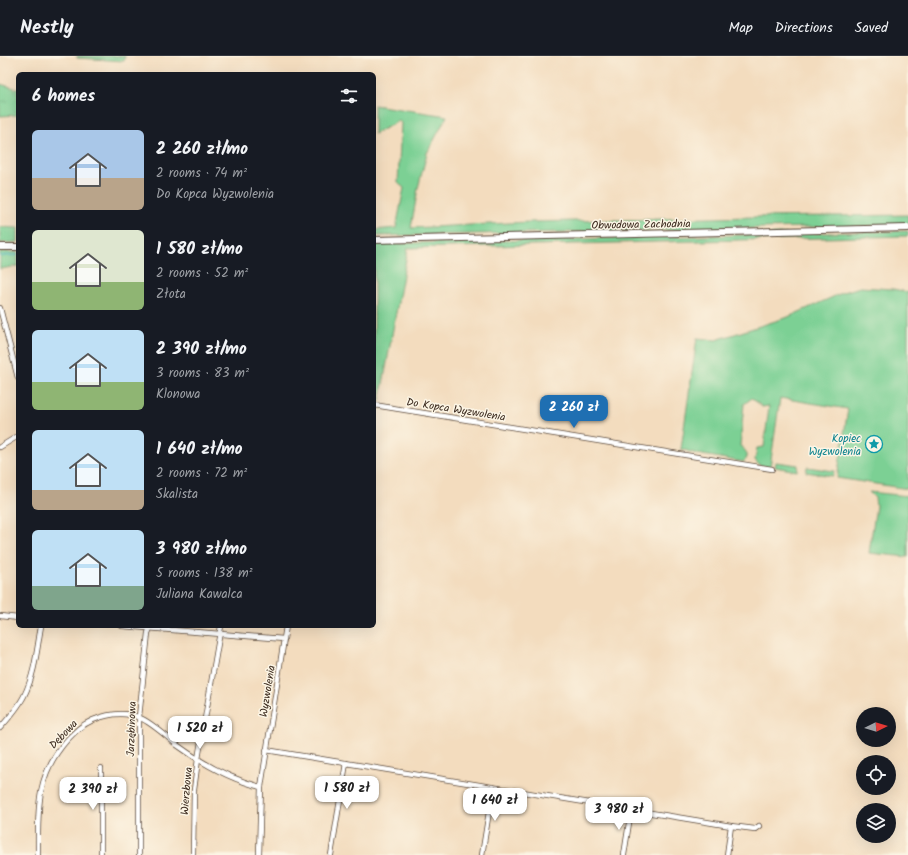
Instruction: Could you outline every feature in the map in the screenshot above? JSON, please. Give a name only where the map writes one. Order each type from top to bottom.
[{"type":"main road","name":"Obwodowa Zachodnia","points":[[376,240],[908,228]]},
{"type":"main road","points":[[0,248],[16,247]]},
{"type":"street","points":[[0,308],[16,362]]},
{"type":"street","name":"Do Kopca Wyzwolenia","points":[[376,405],[772,469]]},
{"type":"street","points":[[0,447],[16,437]]},
{"type":"street","points":[[0,616],[16,618]]},
{"type":"street","points":[[0,728],[14,711],[24,695],[32,673],[41,628]]},
{"type":"street","name":"Jarzębinowa","points":[[139,855],[139,717],[150,628]]},
{"type":"street","points":[[160,628],[284,639]]},
{"type":"street","name":"Wierzbowa","points":[[193,855],[194,790],[221,628]]},
{"type":"street","name":"Wyzwolenia","points":[[259,855],[261,787],[286,628]]},
{"type":"street","name":"Dębowa","points":[[38,855],[39,807],[45,773],[58,750],[80,726],[106,715],[117,714],[139,717],[212,768],[235,779],[261,787]]},
{"type":"street","points":[[266,750],[731,826],[755,829],[759,826]]},
{"type":"street","points":[[331,855],[346,763]]},
{"type":"street","points":[[101,768],[101,855]]},
{"type":"street","points":[[482,855],[492,787]]},
{"type":"street","points":[[624,855],[631,810]]},
{"type":"street","points":[[727,855],[731,826]]},
{"type":"green space","points":[[77,56],[125,56],[124,61],[77,58]]},
{"type":"green space","points":[[0,84],[16,88],[16,115],[0,116]]},
{"type":"green space","points":[[376,105],[447,116],[427,153],[418,188],[411,228],[529,222],[908,215],[908,225],[376,236],[376,230],[396,228],[404,188],[398,183],[401,123],[399,121],[376,133]]},
{"type":"green space","points":[[0,227],[16,228],[16,242],[0,243]]},
{"type":"green space","points":[[908,231],[908,236],[408,248],[380,400],[376,399],[376,244]]},
{"type":"green space","points":[[0,252],[16,252],[16,266],[0,269]]},
{"type":"green space","points":[[860,287],[893,289],[908,292],[908,489],[837,478],[848,409],[780,398],[770,467],[759,465],[755,460],[757,448],[764,447],[769,406],[762,407],[752,398],[744,404],[740,446],[746,452],[747,458],[743,462],[697,454],[681,449],[697,338],[716,340],[788,317],[844,292]]},
{"type":"green space","points":[[776,462],[798,465],[797,471],[775,467]]},
{"type":"green space","points":[[807,467],[834,471],[833,476],[806,472]]},
{"type":"green space","points":[[869,492],[908,496],[908,557],[869,553],[876,506],[875,498]]},
{"type":"waterway","points":[[0,256],[16,255]]},
{"type":"place","name":"Kopiec Wyzwolenia","points":[[874,444]]}]
